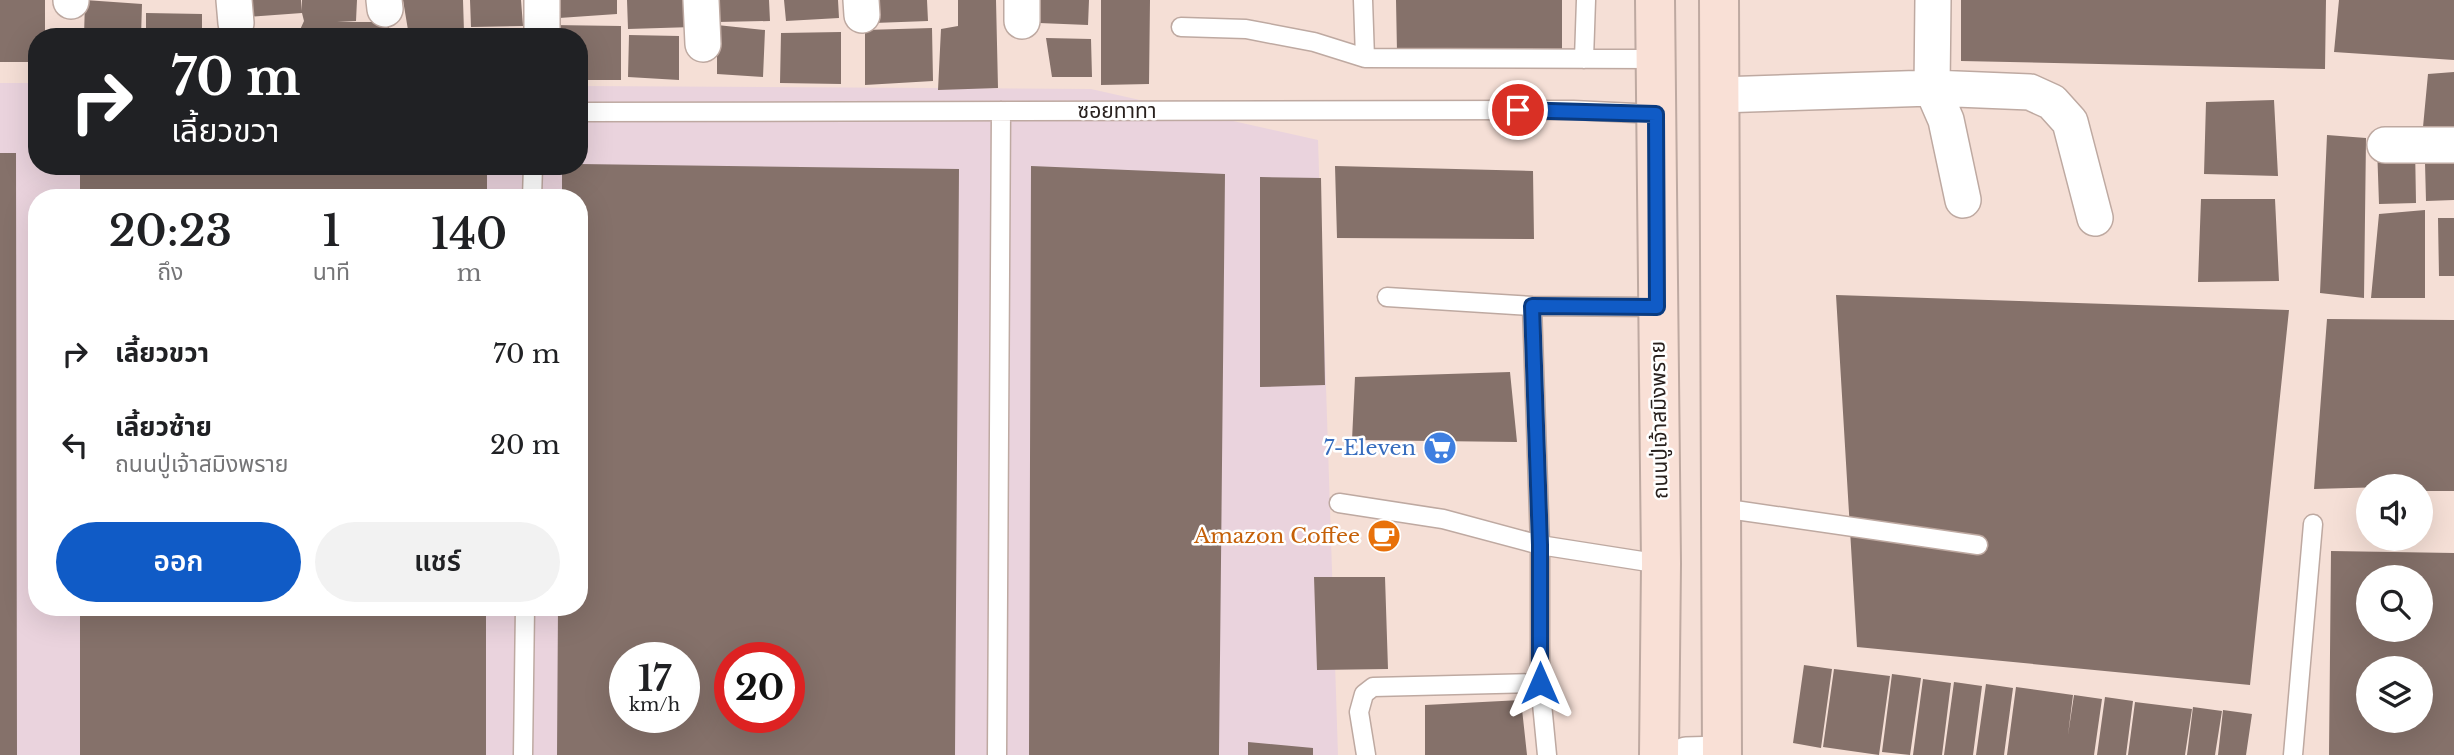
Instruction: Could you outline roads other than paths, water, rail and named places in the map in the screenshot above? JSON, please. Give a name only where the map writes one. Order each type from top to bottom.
[{"type":"main road","name":"ถนนปู่เจ้าสมิงพราย","points":[[1655,0],[1661,564],[1659,755]]},
{"type":"main road","points":[[1719,0],[1722,755]]},
{"type":"street","points":[[542,0],[542,28]]},
{"type":"street","points":[[701,0],[703,44]]},
{"type":"street","points":[[1933,0],[1932,88],[1946,120],[1963,200]]},
{"type":"street","points":[[1719,95],[1932,88],[2030,92],[2052,102],[2070,122],[2095,218]]},
{"type":"street","points":[[2385,145],[2454,145]]},
{"type":"street","points":[[1686,755],[1722,755]]},
{"type":"lane","points":[[1363,0],[1365,58]]},
{"type":"lane","points":[[1584,59],[1586,0]]},
{"type":"lane","points":[[1181,27],[1246,29],[1314,42],[1365,58],[1655,59]]},
{"type":"lane","name":"ซอยทาทา","points":[[588,113],[1573,110],[1656,114]]},
{"type":"lane","points":[[998,755],[1001,111]]},
{"type":"lane","points":[[1387,298],[1532,306],[1657,307]]},
{"type":"lane","points":[[1532,306],[1540,545],[1540,683],[1547,755]]},
{"type":"lane","points":[[1339,503],[1443,519],[1540,545],[1661,564]]},
{"type":"lane","points":[[1721,508],[1978,545]]},
{"type":"lane","points":[[2293,755],[2313,524]]},
{"type":"lane","points":[[523,755],[525,616]]},
{"type":"lane","points":[[1366,755],[1359,712],[1364,694],[1373,688],[1540,683]]},
{"type":"lane","points":[[1722,755],[1730,755]]},
{"type":"place","name":"7-Eleven","points":[[1440,448]]},
{"type":"place","name":"Amazon Coffee","points":[[1384,536]]}]
